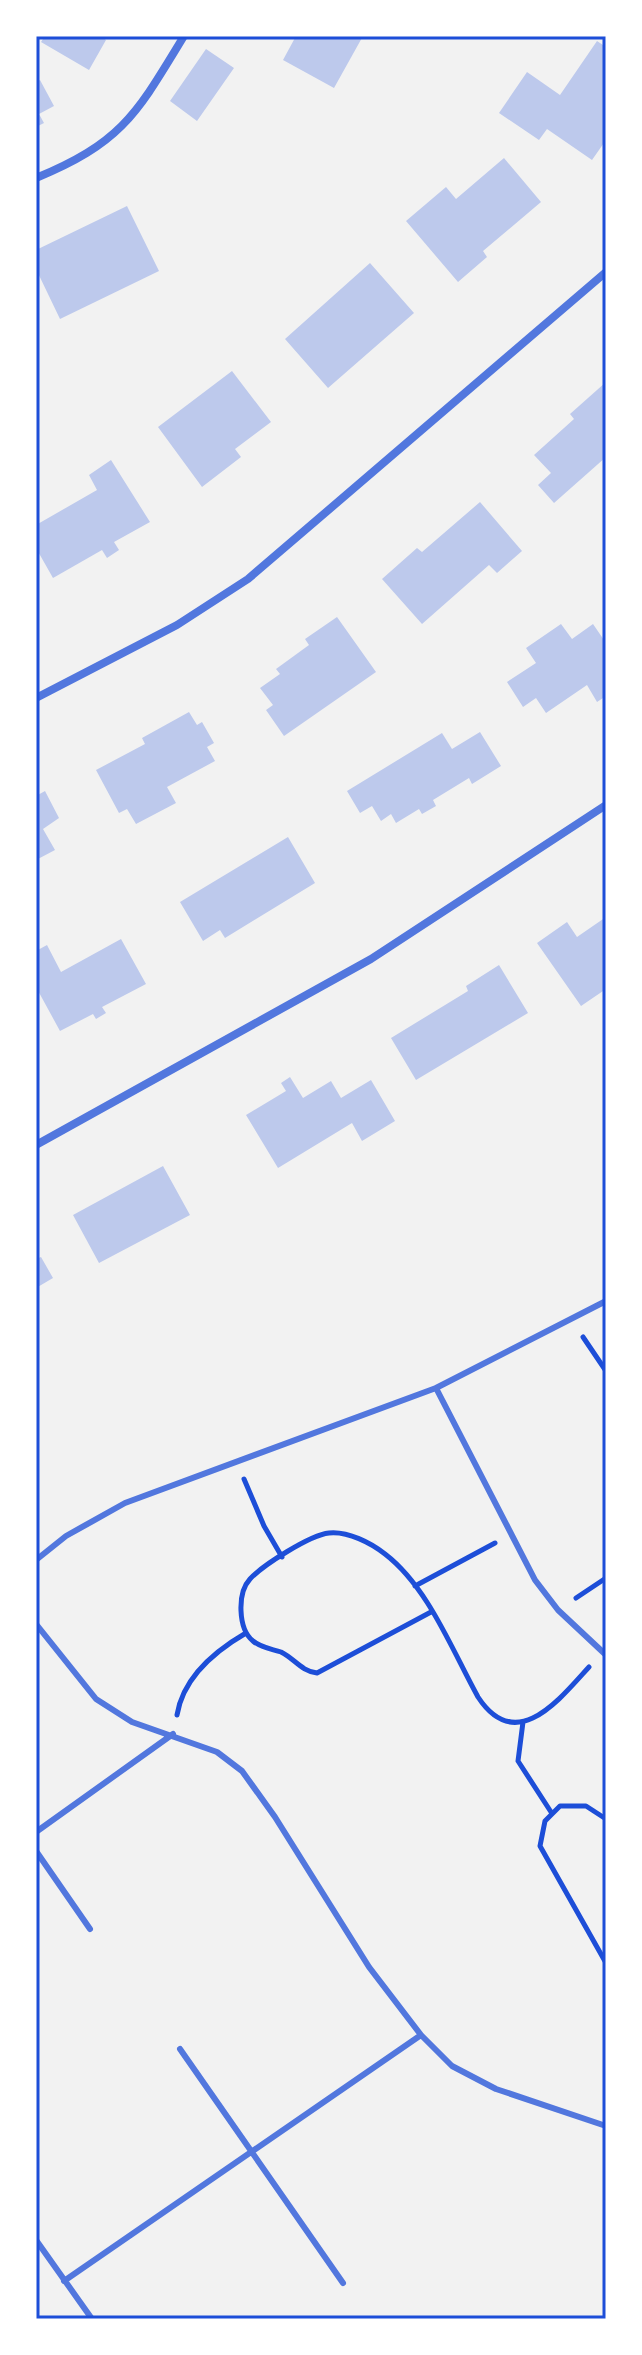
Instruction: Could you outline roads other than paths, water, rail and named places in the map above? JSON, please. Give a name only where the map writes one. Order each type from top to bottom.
[{"type":"street","points":[[36,178],[76,160],[120,130],[142,106],[184,36]]},
{"type":"street","points":[[36,698],[177,625],[248,579],[606,272]]},
{"type":"street","points":[[36,1145],[371,959],[606,805]]},
{"type":"lane","points":[[36,1560],[66,1536],[125,1503],[436,1388],[606,1301]]},
{"type":"lane","points":[[436,1388],[535,1580],[558,1610],[604,1653]]},
{"type":"lane","points":[[36,1624],[96,1699],[132,1722],[217,1752],[242,1771],[275,1817],[369,1967],[421,2035],[452,2066],[496,2089],[606,2126]]},
{"type":"lane","points":[[36,1832],[173,1734]]},
{"type":"lane","points":[[36,1851],[90,1929]]},
{"type":"lane","points":[[64,2281],[421,2035]]},
{"type":"lane","points":[[180,2049],[343,2283]]},
{"type":"lane","points":[[36,2240],[92,2319]]}]
